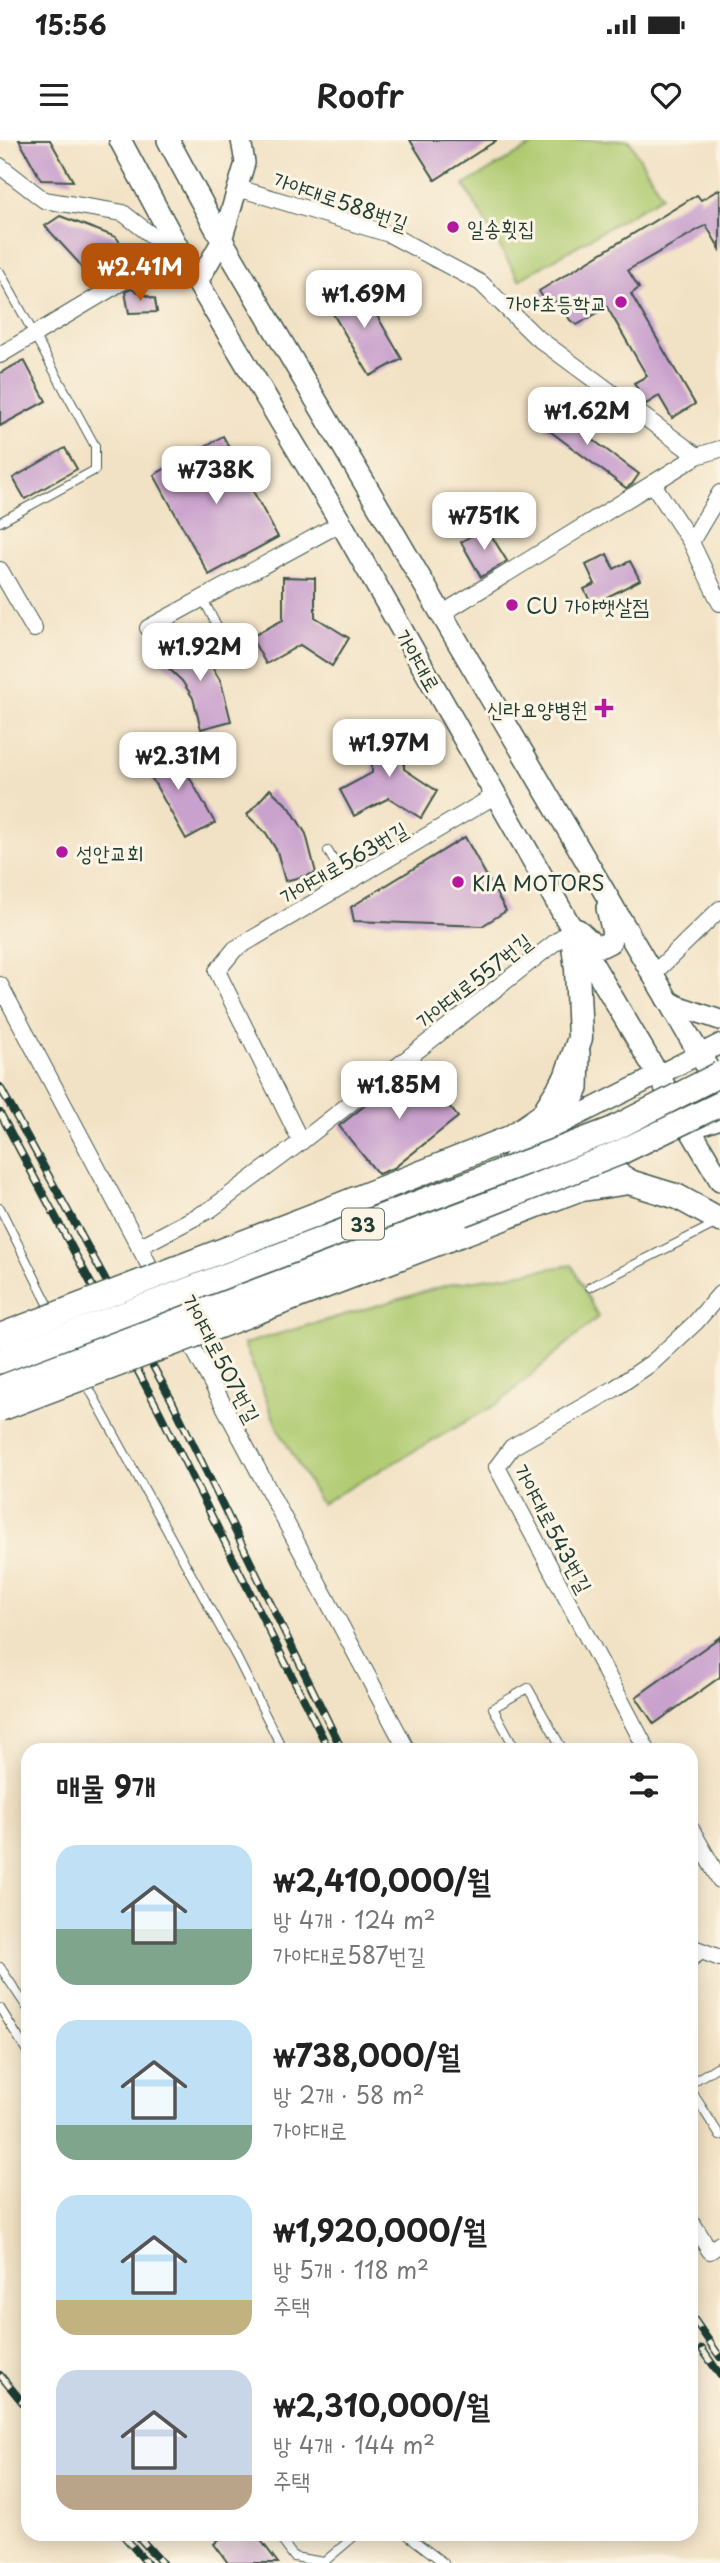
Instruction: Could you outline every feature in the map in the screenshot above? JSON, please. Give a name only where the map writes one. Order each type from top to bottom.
[{"type":"highway","points":[[0,1336],[510,1138],[542,1116],[566,1078],[580,1038],[577,969],[569,924]]},
{"type":"highway","name":"33","points":[[0,1361],[611,1130],[720,1074]]},
{"type":"highway","name":"33","points":[[0,1388],[619,1153],[720,1104]]},
{"type":"highway","points":[[0,1409],[576,1190],[628,1182],[678,1197],[720,1221]]},
{"type":"main road","name":"가야대로","points":[[120,140],[186,263],[341,523],[569,924],[720,1180]]},
{"type":"main road","name":"가야대로","points":[[168,140],[222,240],[720,1089]]},
{"type":"main road","points":[[569,924],[593,944],[602,946],[610,942],[613,933],[604,893]]},
{"type":"street","points":[[198,282],[222,240],[238,188],[245,163],[241,140]]},
{"type":"street","points":[[0,166],[44,200],[123,213],[186,263]]},
{"type":"street","name":"가야대로588번길","points":[[238,188],[389,234],[481,283],[535,336],[697,456]]},
{"type":"street","points":[[0,355],[137,273],[186,263]]},
{"type":"street","points":[[443,613],[697,456],[720,449]]},
{"type":"street","points":[[653,484],[691,542],[720,603]]},
{"type":"street","points":[[691,542],[720,493]]},
{"type":"street","points":[[148,628],[341,523]]},
{"type":"street","points":[[0,570],[34,629]]},
{"type":"street","name":"가야대로563번길","points":[[301,1142],[217,971],[235,949],[496,795]]},
{"type":"street","points":[[652,975],[720,909]]},
{"type":"street","name":"가야대로557번길","points":[[139,1247],[211,1209],[301,1142],[569,924]]},
{"type":"street","name":"가야대로507번길","points":[[0,985],[403,1743]]},
{"type":"street","points":[[666,999],[720,1020]]},
{"type":"street","points":[[561,1124],[579,1089],[580,1038]]},
{"type":"street","points":[[720,1044],[561,1124],[535,1145],[447,1204],[720,1119]]},
{"type":"street","points":[[517,1182],[618,1171],[641,1186]]},
{"type":"street","name":"가야대로543번길","points":[[644,1743],[497,1467],[512,1447],[604,1395],[653,1362],[695,1323],[720,1294]]},
{"type":"street","points":[[698,1841],[720,1880]]},
{"type":"street","points":[[698,2232],[710,2251],[720,2244]]},
{"type":"lane","points":[[0,272],[95,446],[95,470],[0,522]]},
{"type":"lane","points":[[202,598],[219,630]]},
{"type":"lane","points":[[328,851],[347,884]]},
{"type":"lane","points":[[0,1208],[56,1321]]},
{"type":"lane","points":[[590,1287],[720,1221]]},
{"type":"lane","points":[[62,1333],[68,1345]]},
{"type":"lane","points":[[73,1357],[237,1658],[280,1743]]},
{"type":"lane","points":[[512,1743],[493,1709],[528,1688],[559,1743]]},
{"type":"lane","points":[[0,1967],[21,1998]]},
{"type":"lane","points":[[0,2008],[21,2042]]},
{"type":"lane","points":[[698,2078],[720,2065]]},
{"type":"lane","points":[[698,2102],[720,2136]]},
{"type":"lane","points":[[282,2541],[294,2557],[324,2562],[349,2541]]},
{"type":"lane","points":[[415,2541],[443,2563]]},
{"type":"green space","points":[[541,140],[629,140],[662,196],[519,280],[464,185]]},
{"type":"green space","points":[[572,1265],[598,1317],[499,1403],[321,1504],[278,1429],[244,1344],[451,1284]]},
{"type":"building","points":[[19,140],[50,140],[73,181],[41,180]]},
{"type":"building","points":[[410,140],[497,140],[435,180]]},
{"type":"building","points":[[720,189],[720,249],[706,225],[628,270],[639,288],[631,294],[695,404],[672,418],[659,396],[646,404],[634,383],[647,376],[607,307],[577,325],[570,320],[558,300],[548,306],[539,291],[697,195],[701,200]]},
{"type":"building","points":[[60,216],[116,237],[130,256],[128,266],[92,288],[78,262],[45,226]]},
{"type":"building","points":[[361,288],[402,359],[370,376],[326,302],[347,289]]},
{"type":"building","points":[[131,289],[155,299],[157,312],[129,313],[125,292]]},
{"type":"building","points":[[24,360],[46,401],[0,426],[0,373]]},
{"type":"building","points":[[546,405],[639,474],[632,484],[626,488],[535,420]]},
{"type":"building","points":[[223,436],[278,537],[209,575],[154,475]]},
{"type":"building","points":[[65,448],[77,469],[25,499],[13,478]]},
{"type":"building","points":[[486,527],[507,561],[481,577],[461,542]]},
{"type":"building","points":[[607,554],[614,569],[630,561],[640,580],[592,605],[584,589],[595,584],[586,565]]},
{"type":"building","points":[[283,577],[315,578],[315,617],[349,638],[332,666],[300,645],[266,664],[251,637],[283,620]]},
{"type":"building","points":[[185,637],[205,655],[221,682],[231,721],[201,729],[193,698],[182,681],[162,662]]},
{"type":"building","points":[[372,730],[404,730],[404,769],[437,791],[421,818],[389,798],[354,816],[340,790],[372,773]]},
{"type":"building","points":[[171,744],[215,823],[186,839],[142,761]]},
{"type":"building","points":[[270,789],[290,808],[306,834],[316,873],[285,881],[277,851],[266,833],[247,815]]},
{"type":"building","points":[[465,837],[506,911],[482,926],[354,921],[351,907]]},
{"type":"building","points":[[416,1065],[458,1117],[394,1168],[378,1174],[339,1126]]},
{"type":"building","points":[[720,1637],[720,1677],[654,1724],[636,1697]]},
{"type":"building","points":[[217,2541],[261,2541],[278,2563],[228,2563],[214,2544]]},
{"type":"railway","points":[[0,1087],[171,1399],[339,1743]]},
{"type":"railway","points":[[0,1113],[157,1407],[325,1743]]},
{"type":"railway","points":[[698,2325],[720,2357]]},
{"type":"railway","points":[[702,2349],[720,2375]]},
{"type":"railway","points":[[0,2375],[21,2400]]},
{"type":"railway","points":[[128,2541],[147,2563]]},
{"type":"railway","points":[[142,2541],[162,2563]]},
{"type":"place","name":"일송횟집","points":[[453,227]]},
{"type":"place","name":"가야초등학교","points":[[621,302]]},
{"type":"place","name":"CU 가야햇살점","points":[[512,605]]},
{"type":"place","name":"신라요양병원","points":[[604,708]]},
{"type":"place","name":"성안교회","points":[[62,852]]},
{"type":"place","name":"KIA MOTORS","points":[[458,882]]}]
